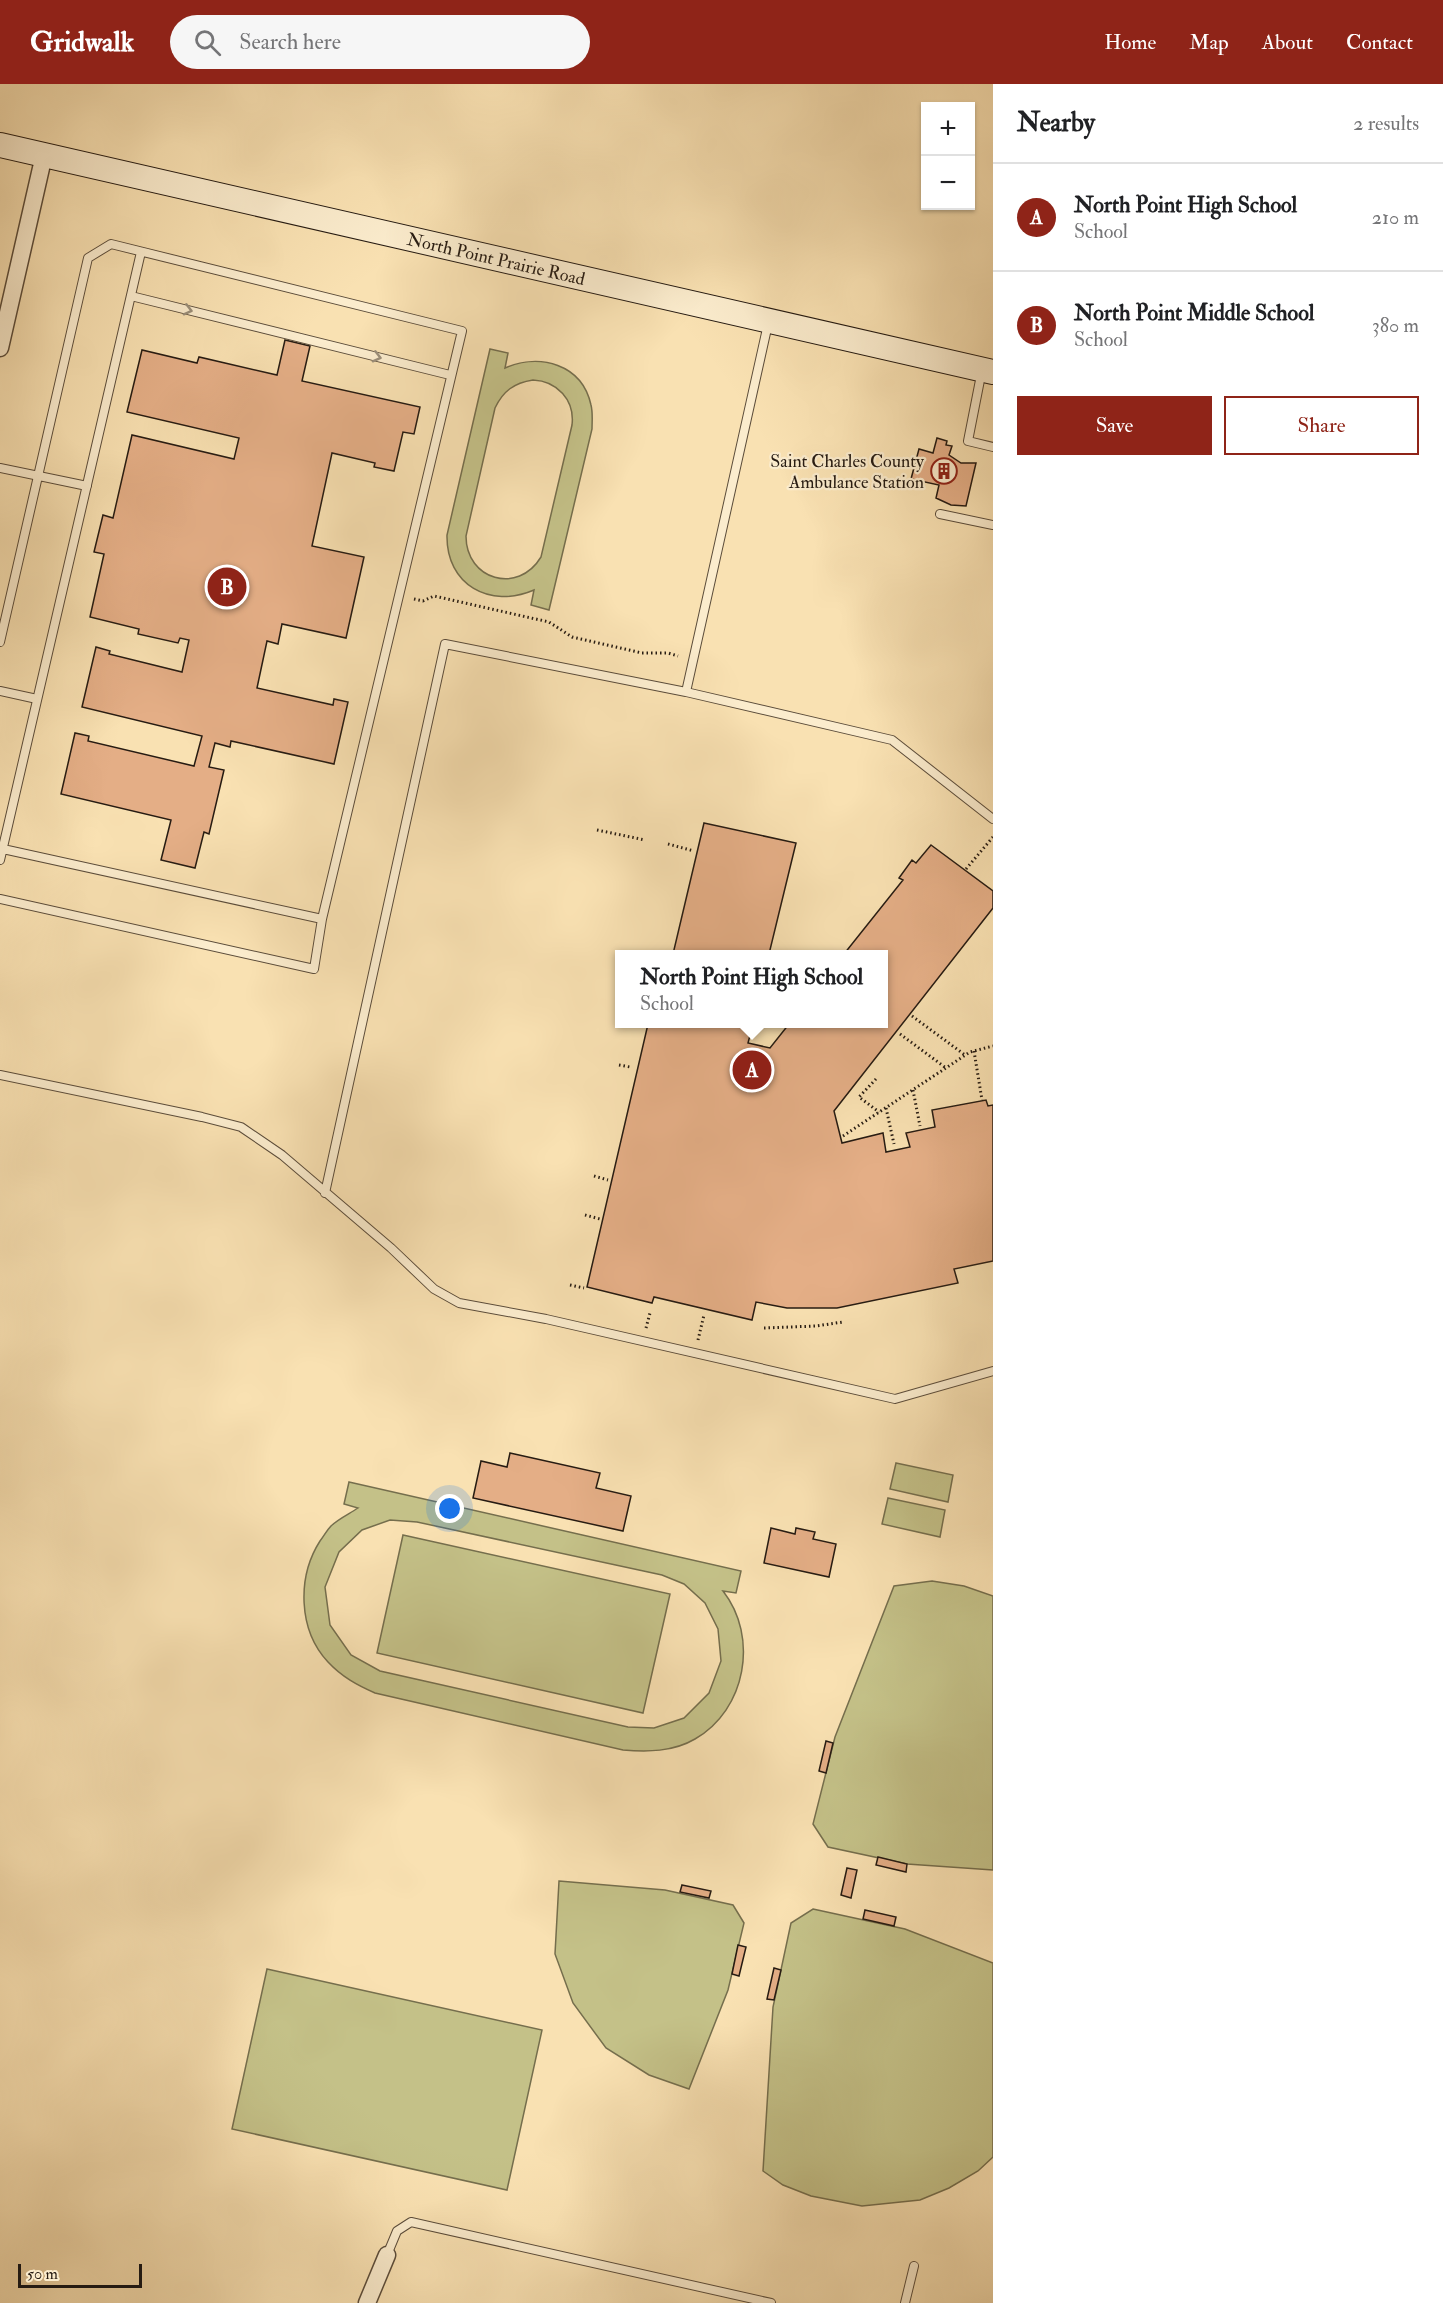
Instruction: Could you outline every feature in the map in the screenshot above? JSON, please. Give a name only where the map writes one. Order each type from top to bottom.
[{"type":"street","name":"North Point Prairie Road","points":[[0,145],[987,371]]},
{"type":"street","points":[[0,348],[44,155]]},
{"type":"street","points":[[367,2303],[387,2255]]},
{"type":"lane","points":[[0,642],[88,258],[111,244],[462,331],[322,919],[314,969],[0,899]]},
{"type":"lane","points":[[0,860],[141,252]]},
{"type":"lane","points":[[131,296],[450,375]]},
{"type":"lane","points":[[686,692],[768,321]]},
{"type":"lane","points":[[987,371],[968,441],[993,447]]},
{"type":"lane","points":[[0,468],[87,486]]},
{"type":"lane","points":[[939,514],[993,525]]},
{"type":"lane","points":[[325,1193],[445,644],[686,692],[892,740],[993,819]]},
{"type":"lane","points":[[0,690],[38,699]]},
{"type":"lane","points":[[3,849],[322,919]]},
{"type":"lane","points":[[0,1075],[241,1127],[282,1155],[391,1248],[434,1289],[459,1303],[546,1319],[895,1399],[993,1371]]},
{"type":"lane","points":[[387,2255],[397,2231],[411,2222],[771,2303]]},
{"type":"lane","points":[[905,2303],[914,2266]]},
{"type":"path","points":[[414,599],[423,601],[434,596],[549,622],[572,637],[642,653],[668,653],[678,656]]},
{"type":"path","points":[[597,830],[645,840]]},
{"type":"path","points":[[966,869],[993,837]]},
{"type":"path","points":[[668,844],[694,851]]},
{"type":"path","points":[[912,1016],[965,1055]]},
{"type":"path","points":[[900,1034],[946,1068]]},
{"type":"path","points":[[843,1136],[965,1055],[993,1046]]},
{"type":"path","points":[[974,1051],[982,1100]]},
{"type":"path","points":[[619,1065],[630,1067]]},
{"type":"path","points":[[876,1079],[859,1097],[879,1112]]},
{"type":"path","points":[[913,1090],[920,1126]]},
{"type":"path","points":[[886,1108],[894,1144]]},
{"type":"path","points":[[594,1176],[608,1179]]},
{"type":"path","points":[[585,1215],[600,1219]]},
{"type":"path","points":[[570,1284],[584,1288]]},
{"type":"path","points":[[646,1328],[650,1313]]},
{"type":"path","points":[[698,1340],[704,1315]]},
{"type":"path","points":[[764,1328],[816,1326],[843,1322]]},
{"type":"shaded area","points":[[490,349],[508,353],[505,368],[518,364],[545,362],[569,371],[586,391],[592,408],[592,429],[549,610],[531,605],[534,590],[518,595],[502,596],[487,594],[474,588],[462,579],[454,567],[447,535]],"holes":[[[533,380],[542,381],[557,388],[563,394],[571,408],[572,425],[541,557],[531,569],[520,576],[507,579],[495,577],[484,572],[474,563],[468,551],[466,536],[495,408],[506,392],[520,383]]]},
{"type":"shaded area","points":[[896,1463],[953,1475],[948,1502],[890,1489]]},
{"type":"shaded area","points":[[349,1482],[741,1571],[736,1593],[723,1591],[734,1609],[741,1629],[742,1671],[736,1692],[726,1710],[712,1726],[695,1739],[669,1749],[641,1751],[623,1750],[368,1690],[344,1676],[328,1662],[318,1649],[306,1619],[305,1587],[307,1571],[313,1555],[331,1526],[358,1508],[344,1504]],"holes":[[[390,1520],[417,1522],[662,1575],[684,1584],[705,1603],[718,1629],[721,1661],[709,1693],[684,1718],[654,1728],[628,1727],[380,1671],[351,1655],[330,1625],[325,1587],[339,1552],[362,1530]]]},
{"type":"shaded area","points":[[888,1498],[945,1510],[940,1537],[882,1524]]},
{"type":"shaded area","points":[[403,1535],[670,1594],[643,1713],[377,1653]]},
{"type":"shaded area","points":[[932,1581],[964,1586],[993,1596],[993,1870],[907,1864],[828,1847],[813,1824],[835,1737],[894,1586]]},
{"type":"shaded area","points":[[559,1881],[665,1890],[733,1905],[744,1923],[728,1990],[689,2089],[649,2075],[606,2048],[573,2003],[555,1954]]},
{"type":"shaded area","points":[[813,1909],[905,1929],[993,1963],[993,2157],[978,2171],[949,2188],[920,2200],[862,2206],[811,2196],[783,2185],[763,2171],[773,2007],[791,1923]]},
{"type":"shaded area","points":[[267,1969],[542,2030],[507,2190],[232,2129]]},
{"type":"building","points":[[285,340],[310,346],[302,381],[420,407],[414,434],[403,432],[394,471],[374,467],[375,463],[332,453],[312,546],[364,557],[346,638],[282,624],[278,644],[267,641],[257,688],[333,705],[334,699],[348,702],[334,764],[231,741],[230,747],[215,743],[209,767],[224,770],[209,834],[204,832],[195,868],[161,860],[171,820],[61,794],[75,733],[89,736],[88,741],[194,766],[202,736],[82,707],[96,647],[110,651],[109,654],[182,672],[189,640],[180,638],[178,643],[138,634],[139,629],[90,617],[104,554],[94,552],[103,515],[113,518],[132,435],[234,459],[239,438],[127,412],[142,350],[197,363],[199,357],[277,375]]},
{"type":"building","name":"Saint Charles County Ambulance Station","points":[[937,438],[947,441],[946,445],[952,446],[949,455],[961,463],[976,463],[966,506],[951,505],[936,498],[939,485],[911,479],[919,449],[933,453]]},
{"type":"building","points":[[704,823],[796,843],[770,950],[674,950]]},
{"type":"building","points":[[931,845],[993,891],[993,908],[834,1111],[842,1143],[883,1133],[886,1152],[910,1147],[906,1133],[935,1127],[932,1110],[986,1100],[988,1106],[993,1105],[993,1261],[954,1269],[958,1283],[837,1308],[787,1308],[756,1302],[752,1320],[654,1297],[652,1303],[587,1287],[647,1028],[752,1028],[748,1043],[770,1048],[786,1028],[888,1028],[888,950],[847,950],[903,880],[899,878],[912,860],[916,863]]},
{"type":"building","points":[[510,1453],[600,1473],[596,1488],[631,1496],[623,1531],[473,1498],[481,1461],[507,1467]]},
{"type":"building","points":[[771,1528],[795,1534],[796,1528],[815,1532],[813,1539],[836,1544],[829,1577],[764,1563]]},
{"type":"building","points":[[826,1741],[833,1743],[826,1773],[819,1771]]},
{"type":"building","points":[[878,1857],[907,1864],[906,1872],[876,1865]]},
{"type":"building","points":[[847,1868],[857,1870],[851,1898],[841,1895]]},
{"type":"building","points":[[682,1885],[711,1891],[709,1898],[680,1892]]},
{"type":"building","points":[[865,1910],[896,1917],[894,1926],[863,1919]]},
{"type":"building","points":[[738,1945],[746,1947],[739,1976],[732,1974]]},
{"type":"building","points":[[774,1968],[781,1970],[774,2000],[767,1999]]},
{"type":"place","name":"Saint Charles County Ambulance Station","points":[[944,471]]},
{"type":"place","name":"North Point Middle School","points":[[227,587]]},
{"type":"place","name":"North Point High School","points":[[752,1070]]}]
